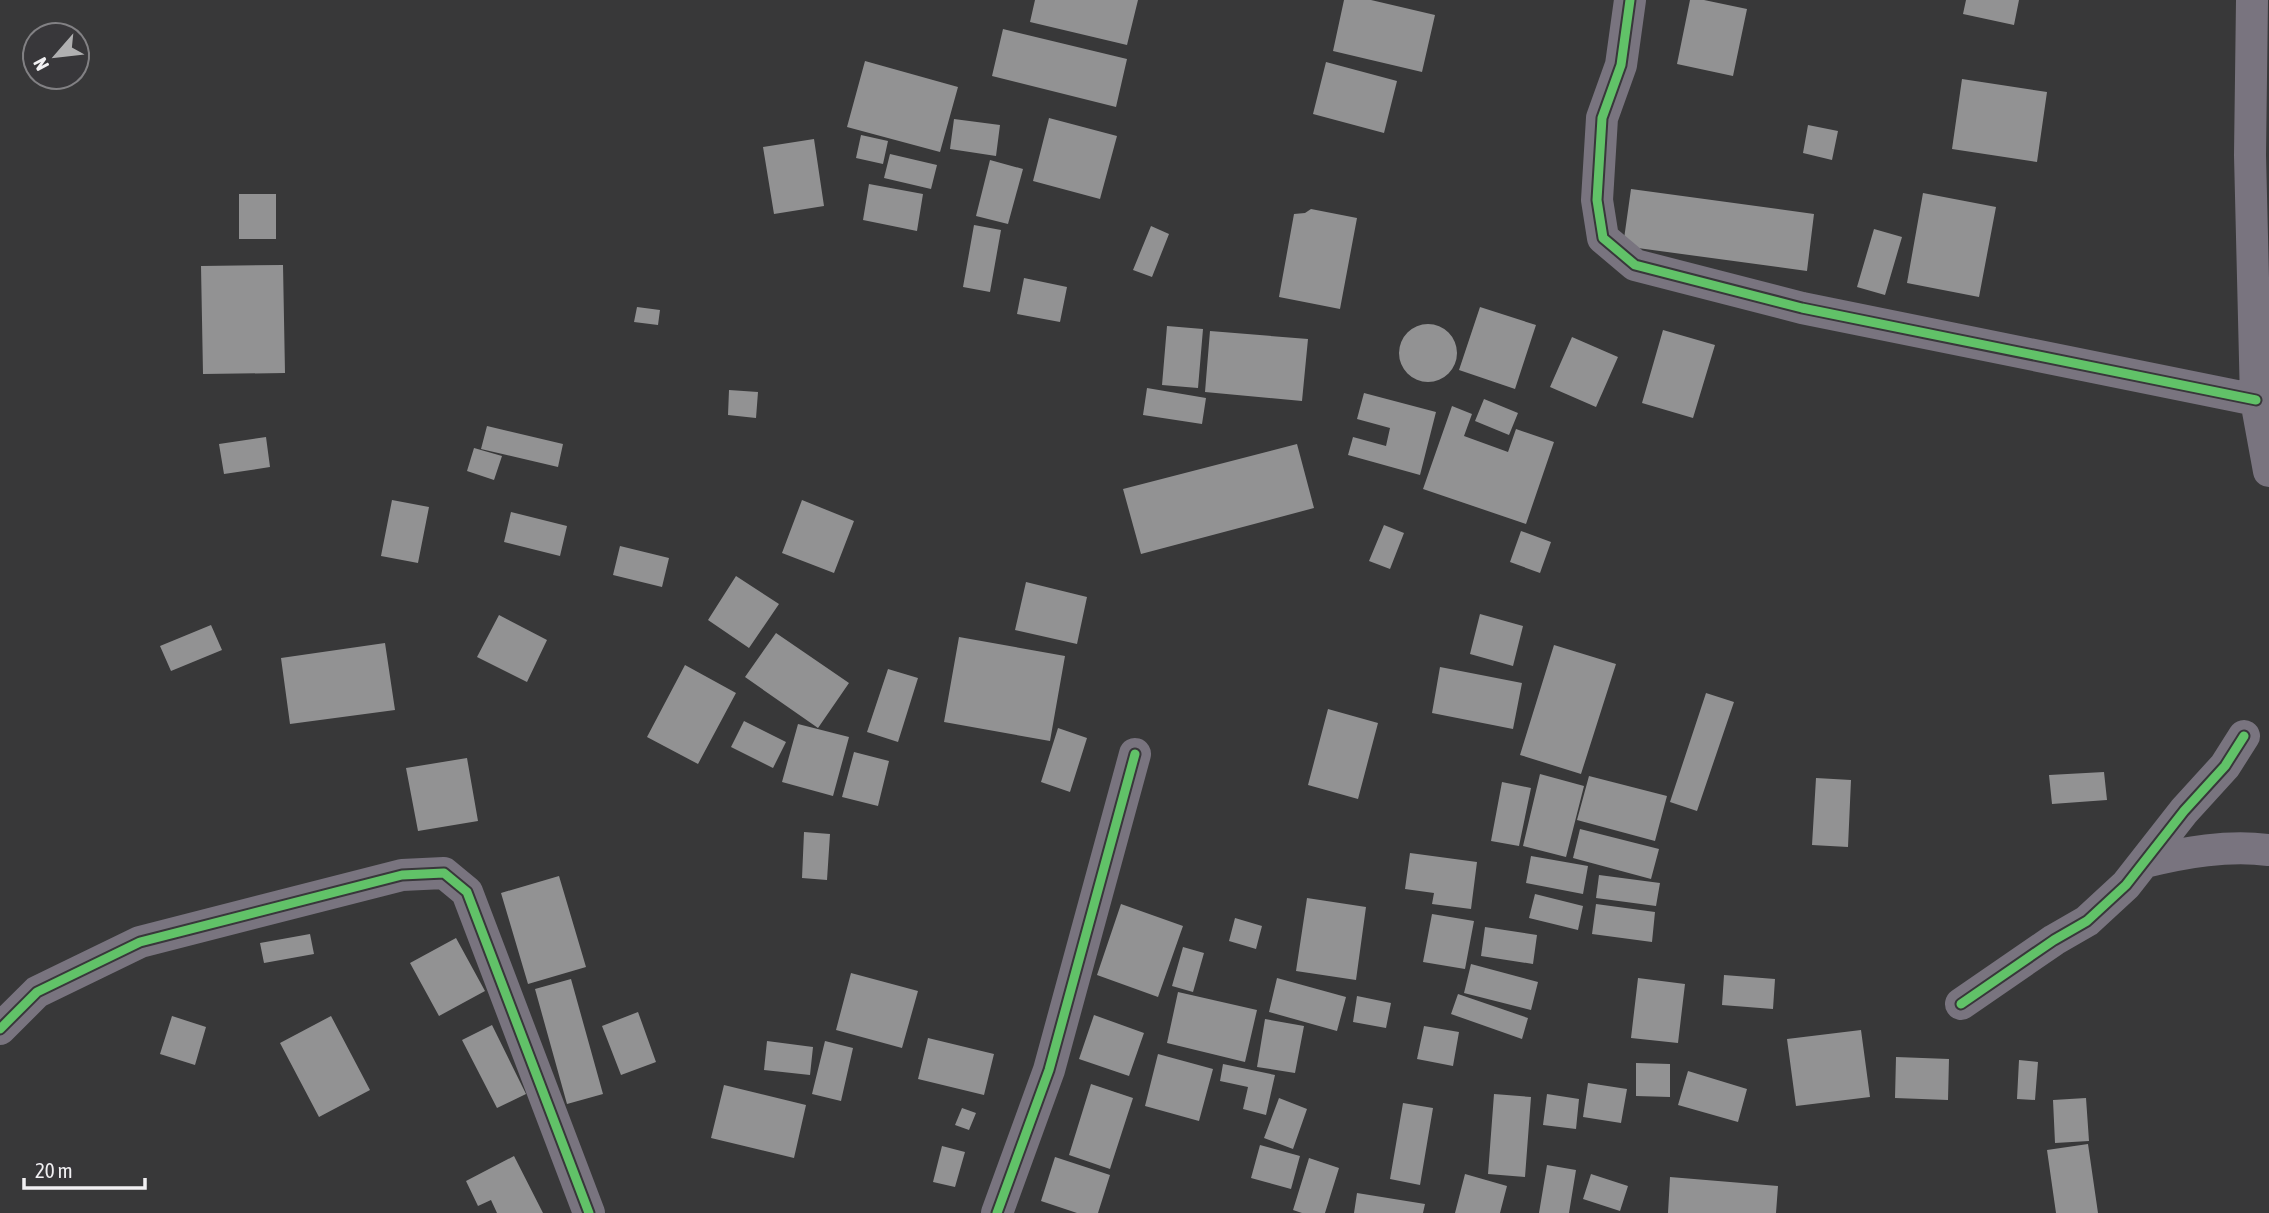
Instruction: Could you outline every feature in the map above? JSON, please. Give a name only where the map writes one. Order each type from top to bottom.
[{"type":"street","points":[[1630,0],[1621,65],[1602,118],[1597,200],[1603,237],[1634,265],[1802,308],[2256,401]]},
{"type":"street","points":[[2252,0],[2250,155],[2256,401],[2269,471]]},
{"type":"street","points":[[1961,1004],[2054,940],[2087,921],[2126,886],[2184,811],[2225,766],[2244,736]]},
{"type":"street","points":[[997,1213],[1049,1070],[1135,754]]},
{"type":"street","points":[[2145,862],[2185,852],[2269,850]]},
{"type":"street","points":[[0,1029],[37,992],[140,942],[402,875],[444,873],[467,892],[589,1213]]},
{"type":"building","points":[[1035,0],[1138,0],[1127,45],[1030,22]]},
{"type":"building","points":[[1344,0],[1371,0],[1435,15],[1422,72],[1333,51]]},
{"type":"building","points":[[1690,0],[1704,0],[1747,9],[1733,76],[1677,64]]},
{"type":"building","points":[[1966,0],[2019,0],[2014,25],[1963,14]]},
{"type":"building","points":[[1003,29],[1127,59],[1116,107],[992,76]]},
{"type":"building","points":[[865,61],[958,87],[940,152],[847,127]]},
{"type":"building","points":[[1326,62],[1397,81],[1384,133],[1313,114]]},
{"type":"building","points":[[1962,79],[2047,92],[2037,162],[1952,149]]},
{"type":"building","points":[[1049,118],[1117,136],[1100,199],[1033,181]]},
{"type":"building","points":[[954,119],[1000,125],[996,156],[950,149]]},
{"type":"building","points":[[1808,125],[1838,131],[1832,160],[1803,153]]},
{"type":"building","points":[[861,135],[888,141],[883,164],[856,158]]},
{"type":"building","points":[[814,139],[824,206],[774,214],[763,147]]},
{"type":"building","points":[[890,154],[937,165],[931,189],[884,178]]},
{"type":"building","points":[[990,160],[1023,169],[1008,224],[976,216]]},
{"type":"building","points":[[869,184],[923,194],[917,231],[863,220]]},
{"type":"building","points":[[1631,189],[1814,214],[1807,271],[1623,246]]},
{"type":"building","points":[[1923,193],[1996,207],[1979,297],[1907,283]]},
{"type":"building","points":[[239,194],[276,194],[276,239],[239,239]]},
{"type":"building","points":[[1311,209],[1357,218],[1340,309],[1279,297],[1294,214],[1305,213]]},
{"type":"building","points":[[974,225],[1001,230],[990,292],[963,287]]},
{"type":"building","points":[[1151,226],[1169,234],[1152,277],[1133,270]]},
{"type":"building","points":[[1874,229],[1902,237],[1885,295],[1857,287]]},
{"type":"building","points":[[283,265],[285,373],[203,374],[201,266]]},
{"type":"building","points":[[1024,278],[1067,287],[1060,322],[1017,314]]},
{"type":"building","points":[[637,307],[660,310],[658,325],[634,322]]},
{"type":"building","points":[[1480,307],[1536,325],[1515,389],[1459,370]]},
{"type":"building","points":[[1422,324],[1434,324],[1449,332],[1457,347],[1457,359],[1449,374],[1434,382],[1422,382],[1407,374],[1399,359],[1399,347],[1407,332]]},
{"type":"building","points":[[1167,326],[1203,329],[1198,388],[1162,385]]},
{"type":"building","points":[[1663,330],[1715,345],[1693,418],[1642,403]]},
{"type":"building","points":[[1210,331],[1308,339],[1302,401],[1205,392]]},
{"type":"building","points":[[1572,337],[1618,357],[1596,407],[1550,387]]},
{"type":"building","points":[[1147,388],[1206,398],[1202,424],[1143,415]]},
{"type":"building","points":[[729,390],[758,392],[756,418],[728,415]]},
{"type":"building","points":[[1364,393],[1436,412],[1420,475],[1348,455],[1353,437],[1386,446],[1390,428],[1357,419]]},
{"type":"building","points":[[1484,399],[1518,413],[1509,435],[1475,421]]},
{"type":"building","points":[[1452,406],[1472,414],[1464,436],[1508,452],[1516,429],[1554,442],[1526,524],[1423,489]]},
{"type":"building","points":[[487,426],[563,444],[558,467],[481,449]]},
{"type":"building","points":[[266,437],[270,467],[224,474],[219,444]]},
{"type":"building","points":[[1297,444],[1314,508],[1141,554],[1123,489]]},
{"type":"building","points":[[474,448],[502,456],[494,480],[467,471]]},
{"type":"building","points":[[392,500],[429,507],[418,563],[381,556]]},
{"type":"building","points":[[802,500],[854,521],[834,573],[782,553]]},
{"type":"building","points":[[511,512],[567,526],[560,556],[504,542]]},
{"type":"building","points":[[1384,525],[1404,533],[1390,569],[1369,561]]},
{"type":"building","points":[[1521,531],[1551,542],[1540,573],[1510,562]]},
{"type":"building","points":[[620,546],[669,558],[662,587],[613,575]]},
{"type":"building","points":[[736,576],[779,604],[749,648],[708,620]]},
{"type":"building","points":[[1026,582],[1087,597],[1077,644],[1015,630]]},
{"type":"building","points":[[1480,614],[1523,626],[1513,666],[1470,654]]},
{"type":"building","points":[[499,615],[547,640],[527,682],[477,657]]},
{"type":"building","points":[[211,625],[222,650],[171,671],[160,646]]},
{"type":"building","points":[[776,633],[849,683],[818,728],[745,677]]},
{"type":"building","points":[[959,637],[1065,656],[1050,741],[944,722]]},
{"type":"building","points":[[385,643],[395,710],[290,724],[281,658]]},
{"type":"building","points":[[1554,645],[1616,664],[1581,774],[1520,755]]},
{"type":"building","points":[[685,665],[736,693],[698,764],[647,737]]},
{"type":"building","points":[[1440,667],[1522,683],[1513,729],[1432,713]]},
{"type":"building","points":[[888,669],[918,678],[898,742],[867,732]]},
{"type":"building","points":[[1706,693],[1734,702],[1697,811],[1670,802]]},
{"type":"building","points":[[1328,709],[1378,723],[1358,799],[1308,785]]},
{"type":"building","points":[[744,721],[786,742],[773,768],[731,747]]},
{"type":"building","points":[[798,724],[849,737],[833,796],[782,782]]},
{"type":"building","points":[[1058,728],[1087,738],[1070,792],[1041,782]]},
{"type":"building","points":[[854,752],[889,761],[878,806],[842,797]]},
{"type":"building","points":[[467,758],[478,821],[418,831],[406,768]]},
{"type":"building","points":[[2104,772],[2107,800],[2052,804],[2049,775]]},
{"type":"building","points":[[1540,774],[1584,786],[1566,857],[1523,846]]},
{"type":"building","points":[[1589,776],[1667,796],[1655,841],[1577,820]]},
{"type":"building","points":[[1816,778],[1851,780],[1848,847],[1812,845]]},
{"type":"building","points":[[1502,782],[1531,788],[1519,846],[1491,841]]},
{"type":"building","points":[[1580,829],[1659,849],[1651,879],[1573,858]]},
{"type":"building","points":[[804,832],[830,834],[827,880],[802,878]]},
{"type":"building","points":[[1410,853],[1477,862],[1471,909],[1432,904],[1434,893],[1405,889]]},
{"type":"building","points":[[1531,856],[1588,866],[1583,894],[1526,883]]},
{"type":"building","points":[[1599,875],[1660,883],[1656,906],[1596,898]]},
{"type":"building","points":[[559,876],[586,967],[528,984],[501,893]]},
{"type":"building","points":[[1535,894],[1583,906],[1578,930],[1529,918]]},
{"type":"building","points":[[1307,898],[1366,907],[1356,980],[1296,971]]},
{"type":"building","points":[[1121,904],[1183,926],[1158,997],[1097,975]]},
{"type":"building","points":[[1596,904],[1655,912],[1652,942],[1592,934]]},
{"type":"building","points":[[1432,914],[1474,921],[1465,969],[1423,962]]},
{"type":"building","points":[[1235,918],[1262,926],[1256,949],[1229,941]]},
{"type":"building","points":[[1485,927],[1537,935],[1533,964],[1481,956]]},
{"type":"building","points":[[310,934],[314,954],[264,963],[260,943]]},
{"type":"building","points":[[456,938],[485,991],[439,1016],[410,963]]},
{"type":"building","points":[[1183,947],[1204,953],[1193,992],[1172,986]]},
{"type":"building","points":[[1471,964],[1538,982],[1531,1010],[1464,993]]},
{"type":"building","points":[[851,973],[918,991],[902,1048],[836,1030]]},
{"type":"building","points":[[1724,975],[1775,979],[1773,1009],[1722,1005]]},
{"type":"building","points":[[1277,978],[1346,997],[1337,1031],[1269,1012]]},
{"type":"building","points":[[1638,978],[1685,984],[1678,1043],[1631,1038]]},
{"type":"building","points":[[571,979],[603,1094],[567,1104],[535,989]]},
{"type":"building","points":[[1178,992],[1257,1010],[1245,1062],[1167,1043]]},
{"type":"building","points":[[1458,994],[1528,1018],[1522,1039],[1451,1014]]},
{"type":"building","points":[[1357,996],[1391,1003],[1386,1028],[1353,1022]]},
{"type":"building","points":[[638,1012],[656,1062],[621,1075],[602,1026]]},
{"type":"building","points":[[1094,1015],[1144,1033],[1129,1076],[1079,1059]]},
{"type":"building","points":[[172,1016],[206,1027],[195,1065],[160,1054]]},
{"type":"building","points":[[331,1016],[370,1090],[319,1117],[280,1043]]},
{"type":"building","points":[[1265,1019],[1304,1026],[1295,1073],[1257,1067]]},
{"type":"building","points":[[492,1025],[526,1094],[497,1108],[462,1040]]},
{"type":"building","points":[[1424,1026],[1459,1032],[1453,1066],[1417,1059]]},
{"type":"building","points":[[1861,1030],[1870,1097],[1796,1106],[1787,1039]]},
{"type":"building","points":[[928,1038],[994,1054],[984,1095],[918,1079]]},
{"type":"building","points":[[767,1041],[813,1047],[810,1075],[764,1070]]},
{"type":"building","points":[[825,1041],[853,1048],[841,1101],[812,1094]]},
{"type":"building","points":[[1158,1054],[1213,1069],[1199,1121],[1145,1106]]},
{"type":"building","points":[[1896,1057],[1949,1059],[1948,1100],[1895,1098]]},
{"type":"building","points":[[2019,1060],[2038,1062],[2035,1100],[2017,1099]]},
{"type":"building","points":[[1636,1063],[1670,1064],[1670,1097],[1636,1096]]},
{"type":"building","points":[[1223,1064],[1275,1075],[1266,1115],[1243,1109],[1248,1087],[1220,1081]]},
{"type":"building","points":[[1688,1071],[1747,1089],[1738,1122],[1678,1105]]},
{"type":"building","points":[[1588,1083],[1627,1089],[1621,1123],[1583,1117]]},
{"type":"building","points":[[1091,1084],[1133,1098],[1110,1169],[1069,1155]]},
{"type":"building","points":[[724,1085],[806,1105],[794,1158],[711,1138]]},
{"type":"building","points":[[1494,1094],[1531,1097],[1525,1177],[1488,1174]]},
{"type":"building","points":[[1547,1094],[1579,1099],[1576,1129],[1543,1125]]},
{"type":"building","points":[[1279,1098],[1307,1109],[1293,1149],[1264,1138]]},
{"type":"building","points":[[2086,1098],[2089,1141],[2055,1143],[2053,1100]]},
{"type":"building","points":[[1403,1103],[1433,1108],[1420,1185],[1390,1179]]},
{"type":"building","points":[[962,1108],[976,1113],[969,1130],[955,1125]]},
{"type":"building","points":[[2088,1144],[2098,1213],[2056,1213],[2047,1150]]},
{"type":"building","points":[[1260,1145],[1300,1156],[1291,1189],[1251,1178]]},
{"type":"building","points":[[942,1146],[965,1152],[955,1187],[933,1182]]},
{"type":"building","points":[[514,1156],[543,1213],[497,1213],[491,1200],[478,1206],[466,1181]]},
{"type":"building","points":[[1055,1157],[1110,1175],[1098,1213],[1077,1213],[1041,1201]]},
{"type":"building","points":[[1309,1158],[1339,1168],[1325,1213],[1302,1213],[1293,1210]]},
{"type":"building","points":[[1547,1165],[1576,1170],[1569,1213],[1539,1213]]},
{"type":"building","points":[[1465,1174],[1507,1186],[1500,1213],[1455,1213]]},
{"type":"building","points":[[1591,1174],[1628,1186],[1620,1211],[1583,1199]]},
{"type":"building","points":[[1670,1177],[1778,1186],[1776,1213],[1668,1213]]},
{"type":"building","points":[[1357,1193],[1425,1204],[1423,1213],[1354,1213]]},
{"type":"cycle path","points":[[1630,0],[1621,65],[1602,118],[1597,200],[1603,238],[1635,265],[1802,308],[2256,400]]},
{"type":"cycle path","points":[[1961,1004],[2054,940],[2087,921],[2126,885],[2184,811],[2225,766],[2244,736]]},
{"type":"cycle path","points":[[997,1213],[1049,1070],[1135,754]]},
{"type":"cycle path","points":[[0,1029],[37,992],[140,942],[402,875],[444,873],[467,892],[589,1213]]}]
